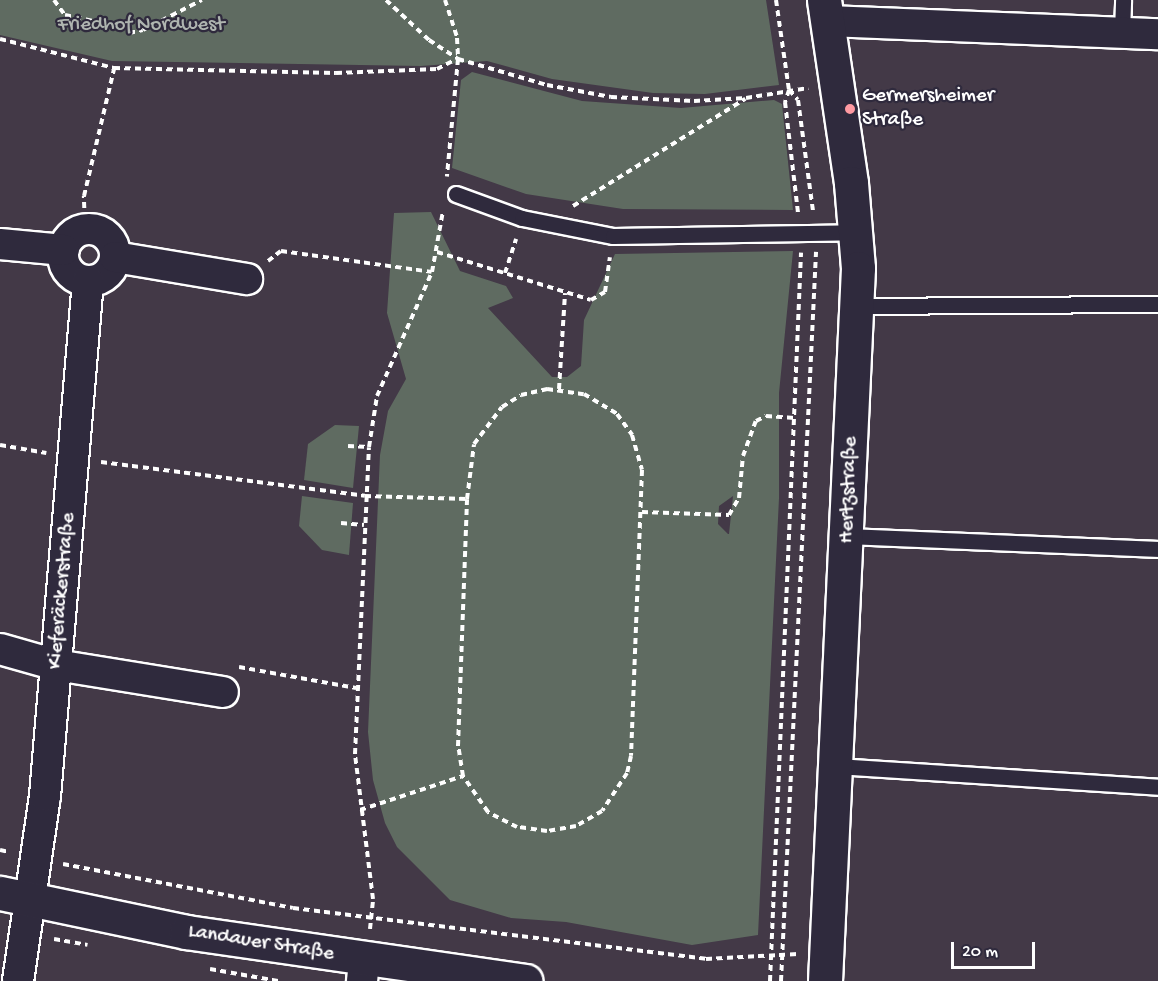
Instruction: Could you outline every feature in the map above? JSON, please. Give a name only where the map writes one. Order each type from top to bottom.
[{"type":"main road","name":"Hertzstraße","points":[[826,10],[856,232],[857,306],[826,968]]},
{"type":"main road","name":"Landauer Straße","points":[[0,893],[363,971],[525,981]]},
{"type":"street","points":[[826,10],[1158,34]]},
{"type":"street","points":[[85,230],[98,230],[109,238],[115,257],[106,274],[88,280],[69,271],[64,250],[73,234],[85,230]]},
{"type":"street","points":[[0,244],[64,250]]},
{"type":"street","points":[[115,257],[247,279]]},
{"type":"street","name":"Kieferäckerstraße","points":[[18,981],[38,859],[75,459],[88,280]]},
{"type":"street","points":[[0,649],[56,665],[223,692]]},
{"type":"lane","points":[[1122,32],[1124,0]]},
{"type":"lane","points":[[449,194],[522,218],[613,236],[856,232]]},
{"type":"lane","points":[[857,306],[1158,304]]},
{"type":"lane","points":[[848,536],[1158,549]]},
{"type":"lane","points":[[836,766],[1158,787]]},
{"type":"path","points":[[54,0],[65,15],[108,24],[129,33],[143,30],[202,0]]},
{"type":"path","points":[[386,0],[429,40],[458,58],[505,75],[611,97],[746,98],[837,84]]},
{"type":"path","points":[[372,917],[355,765],[356,687],[365,496],[369,447],[377,396],[386,369],[432,272],[449,194],[458,58],[457,38],[445,0]]},
{"type":"path","points":[[770,981],[768,954],[795,418],[808,234],[785,102],[789,90],[776,0]]},
{"type":"path","points":[[0,39],[114,68],[336,73],[437,69],[458,58]]},
{"type":"path","points":[[85,230],[84,196],[114,68]]},
{"type":"path","points":[[781,981],[808,234],[798,100],[789,90]]},
{"type":"path","points":[[565,227],[571,207],[746,98]]},
{"type":"path","points":[[505,273],[522,218]]},
{"type":"path","points":[[437,252],[565,294],[591,300],[605,292],[613,236]]},
{"type":"path","points":[[247,279],[281,251],[432,272]]},
{"type":"path","points":[[559,389],[565,294]]},
{"type":"path","points":[[559,389],[597,399],[626,426],[642,459],[642,512],[631,756],[622,786],[612,801],[590,820],[576,826],[532,830],[501,821],[488,812],[463,776],[458,746],[466,499],[474,444],[490,418],[521,395],[559,389]]},
{"type":"path","points":[[642,512],[729,515],[739,498],[743,456],[756,421],[766,416],[795,418]]},
{"type":"path","points":[[0,445],[75,459],[365,496],[466,499]]},
{"type":"path","points":[[348,446],[369,447]]},
{"type":"path","points":[[341,523],[364,525]]},
{"type":"path","points":[[223,692],[227,665],[356,687]]},
{"type":"path","points":[[360,810],[463,776]]},
{"type":"path","points":[[0,850],[221,896],[706,959],[783,953],[826,968]]},
{"type":"green space","name":"Friedhof Nordwest","points":[[0,0],[766,0],[779,85],[705,94],[653,93],[552,79],[487,61],[421,66],[112,61],[0,35]]},
{"type":"green space","points":[[472,72],[582,101],[681,108],[774,100],[782,104],[793,210],[623,209],[526,194],[452,168],[461,80]]},
{"type":"green space","points":[[431,212],[460,271],[506,286],[513,298],[488,308],[552,377],[567,377],[581,366],[584,320],[615,254],[793,251],[779,393],[779,498],[758,935],[692,945],[566,922],[511,918],[450,900],[397,847],[385,823],[373,780],[368,732],[380,455],[388,411],[406,379],[387,313],[394,213]],"holes":[[[733,496],[729,534],[718,524],[719,506]]]},
{"type":"green space","points":[[335,425],[359,426],[353,488],[304,480],[308,444]]},
{"type":"green space","points":[[302,496],[353,503],[349,555],[322,550],[299,526]]},
{"type":"place","name":"Germersheimer Straße","points":[[850,109]]}]
